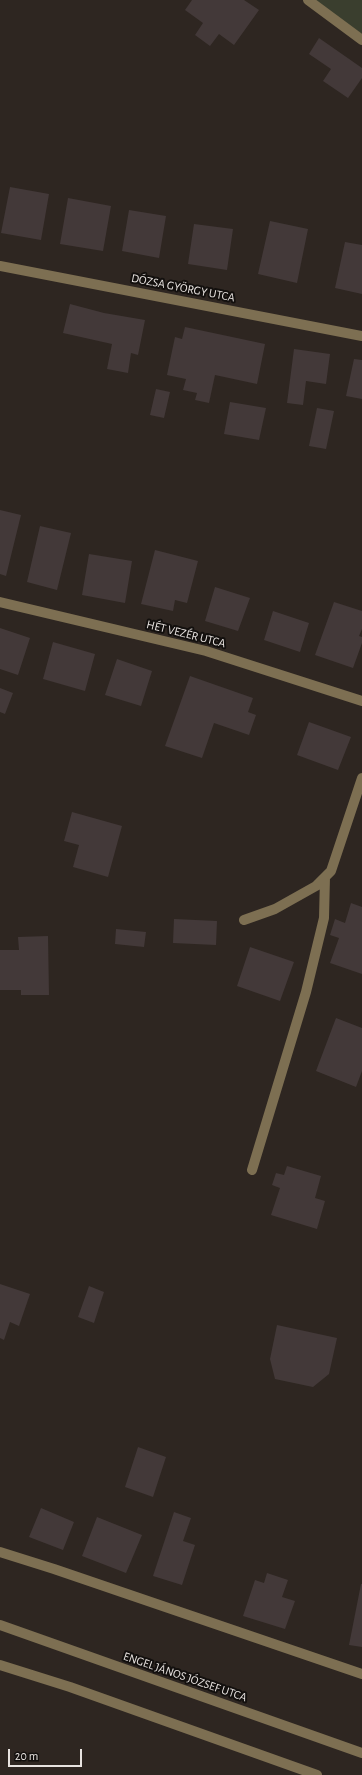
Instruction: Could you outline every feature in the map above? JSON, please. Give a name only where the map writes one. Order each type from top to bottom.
[{"type":"street","points":[[308,0],[362,40]]},
{"type":"street","name":"DÓZSA GYÖRGY UTCA","points":[[0,266],[362,336]]},
{"type":"street","name":"HÉT VEZÉR UTCA","points":[[0,602],[206,651],[362,701]]},
{"type":"street","points":[[244,920],[276,909],[316,886],[331,871],[362,778]]},
{"type":"street","points":[[252,1170],[306,992],[324,918],[325,877]]},
{"type":"street","points":[[0,1552],[61,1571],[362,1674]]},
{"type":"street","name":"ENGEL JÁNOS JÓZSEF UTCA","points":[[0,1625],[362,1753]]},
{"type":"street","points":[[0,1665],[70,1687],[317,1775]]},
{"type":"green space","points":[[312,0],[362,0],[362,34]]},
{"type":"building","points":[[192,0],[244,0],[259,10],[234,45],[219,34],[210,46],[195,35],[203,23],[185,10]]},
{"type":"building","points":[[319,38],[362,68],[362,78],[348,98],[323,81],[331,69],[309,54]]},
{"type":"building","points":[[10,187],[49,194],[41,240],[1,233]]},
{"type":"building","points":[[68,198],[111,206],[103,251],[60,244]]},
{"type":"building","points":[[129,210],[166,216],[159,258],[122,251]]},
{"type":"building","points":[[270,221],[308,229],[297,283],[258,274]]},
{"type":"building","points":[[194,224],[233,229],[227,270],[188,264]]},
{"type":"building","points":[[345,242],[362,245],[362,294],[335,288]]},
{"type":"building","points":[[70,304],[104,313],[145,320],[138,355],[131,353],[128,373],[107,369],[112,344],[63,333]]},
{"type":"building","points":[[185,327],[265,344],[257,384],[215,375],[209,403],[195,400],[197,393],[183,390],[186,379],[167,375],[175,337],[182,339]]},
{"type":"building","points":[[294,349],[330,354],[326,384],[306,381],[303,405],[287,403]]},
{"type":"building","points":[[354,359],[362,360],[362,399],[346,396]]},
{"type":"building","points":[[156,389],[170,392],[164,418],[150,415]]},
{"type":"building","points":[[230,402],[266,408],[259,440],[224,434]]},
{"type":"building","points":[[317,408],[334,411],[326,449],[309,446]]},
{"type":"building","points":[[0,510],[21,515],[6,576],[0,574]]},
{"type":"building","points":[[40,526],[71,533],[57,590],[27,582]]},
{"type":"building","points":[[155,550],[198,561],[187,603],[175,600],[173,611],[141,604]]},
{"type":"building","points":[[89,554],[132,561],[125,603],[82,595]]},
{"type":"building","points":[[215,587],[250,598],[238,631],[205,621]]},
{"type":"building","points":[[334,602],[362,611],[362,629],[359,636],[362,637],[362,643],[353,668],[315,655]]},
{"type":"building","points":[[273,611],[309,623],[300,652],[264,640]]},
{"type":"building","points":[[0,628],[30,638],[18,675],[0,669]]},
{"type":"building","points":[[53,642],[95,654],[85,691],[43,679]]},
{"type":"building","points":[[117,659],[152,671],[141,706],[105,695]]},
{"type":"building","points":[[190,676],[253,698],[248,712],[256,715],[249,735],[214,723],[202,758],[165,746]]},
{"type":"building","points":[[0,688],[13,693],[5,714],[0,712]]},
{"type":"building","points":[[309,722],[351,737],[338,770],[297,755]]},
{"type":"building","points":[[72,812],[122,826],[108,877],[73,867],[79,845],[64,841]]},
{"type":"building","points":[[351,903],[362,907],[362,974],[330,963],[339,938],[330,935],[335,919],[345,923]]},
{"type":"building","points":[[174,919],[217,921],[216,945],[173,943]]},
{"type":"building","points":[[116,929],[146,932],[144,947],[115,944]]},
{"type":"building","points":[[48,936],[49,995],[21,995],[21,990],[0,990],[0,950],[19,950],[18,937]]},
{"type":"building","points":[[250,947],[294,962],[280,1001],[237,986]]},
{"type":"building","points":[[336,1018],[362,1028],[362,1071],[356,1087],[316,1071]]},
{"type":"building","points":[[287,1166],[321,1176],[315,1198],[325,1201],[317,1229],[271,1215],[280,1188],[272,1185],[276,1173],[284,1175]]},
{"type":"building","points":[[0,1284],[30,1294],[19,1326],[10,1322],[4,1340],[0,1338]]},
{"type":"building","points":[[89,1286],[104,1292],[94,1323],[78,1317]]},
{"type":"building","points":[[277,1325],[337,1338],[329,1374],[313,1387],[275,1379],[270,1359]]},
{"type":"building","points":[[138,1447],[166,1457],[153,1497],[125,1487]]},
{"type":"building","points":[[41,1508],[74,1522],[63,1550],[29,1537]]},
{"type":"building","points":[[174,1512],[191,1518],[183,1541],[195,1545],[182,1585],[153,1576]]},
{"type":"building","points":[[97,1517],[142,1535],[126,1573],[82,1556]]},
{"type":"building","points":[[267,1573],[288,1580],[282,1597],[295,1601],[285,1629],[243,1616],[255,1580],[264,1583]]},
{"type":"building","points":[[362,1584],[362,1647],[349,1645]]}]
